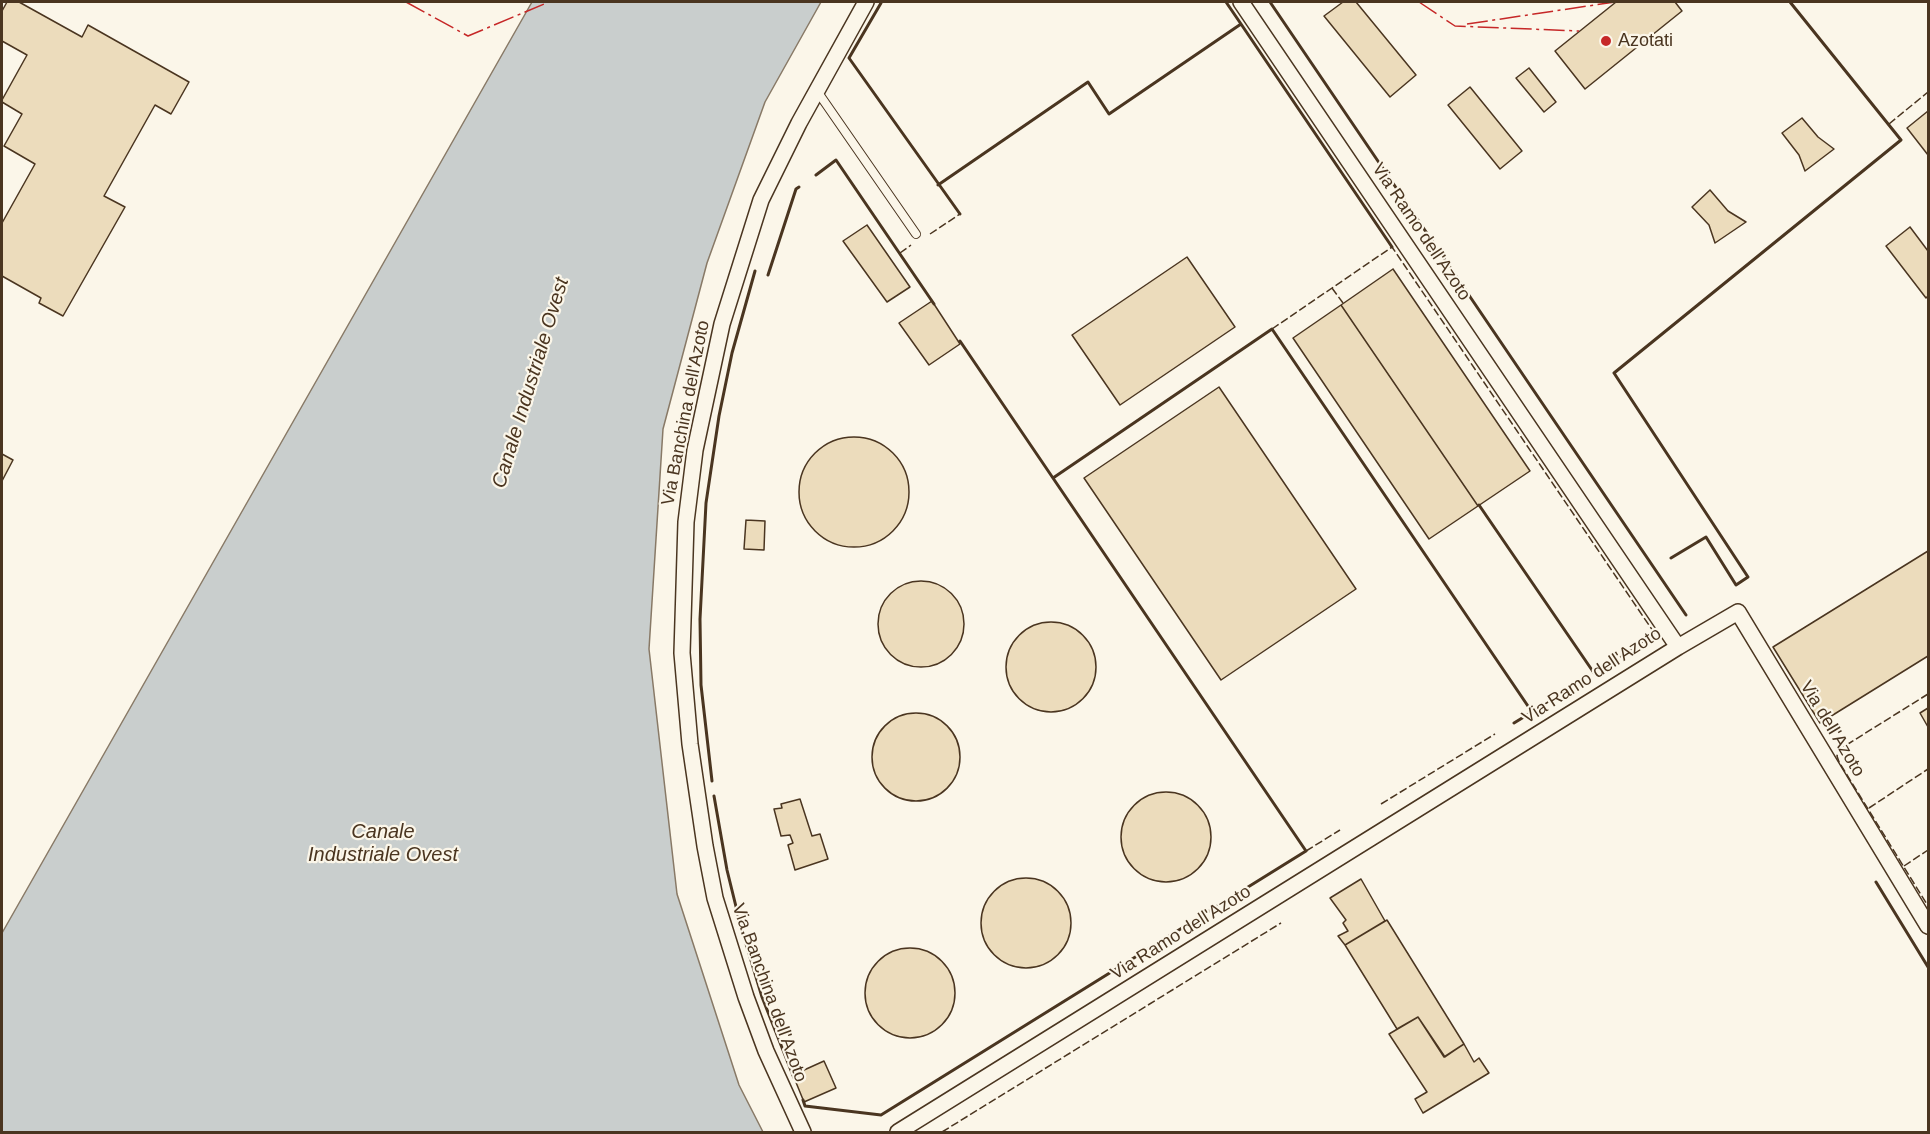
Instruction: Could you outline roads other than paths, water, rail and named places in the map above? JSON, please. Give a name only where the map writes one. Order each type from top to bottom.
[{"type":"street","name":"Via Banchina dell'Azoto","points":[[803,1132],[766,1051],[746,997],[715,898],[705,846],[690,744],[682,652],[686,522],[695,450],[722,324],[761,200],[816,90],[866,2]]},
{"type":"street","name":"Via Ramo dell'Azoto","points":[[898,1132],[1678,647],[1241,2]]},
{"type":"street","name":"Via dell'Azoto","points":[[1678,647],[1738,612],[1929,926]]},
{"type":"lane","points":[[816,90],[916,234]]},
{"type":"water","name":"Canale Industriale Ovest","points":[[532,2],[821,2],[765,102],[707,263],[663,429],[649,649],[677,894],[739,1085],[763,1132],[2,1132],[2,933]]},
{"type":"place","name":"Azotati","points":[[1606,41]]}]
